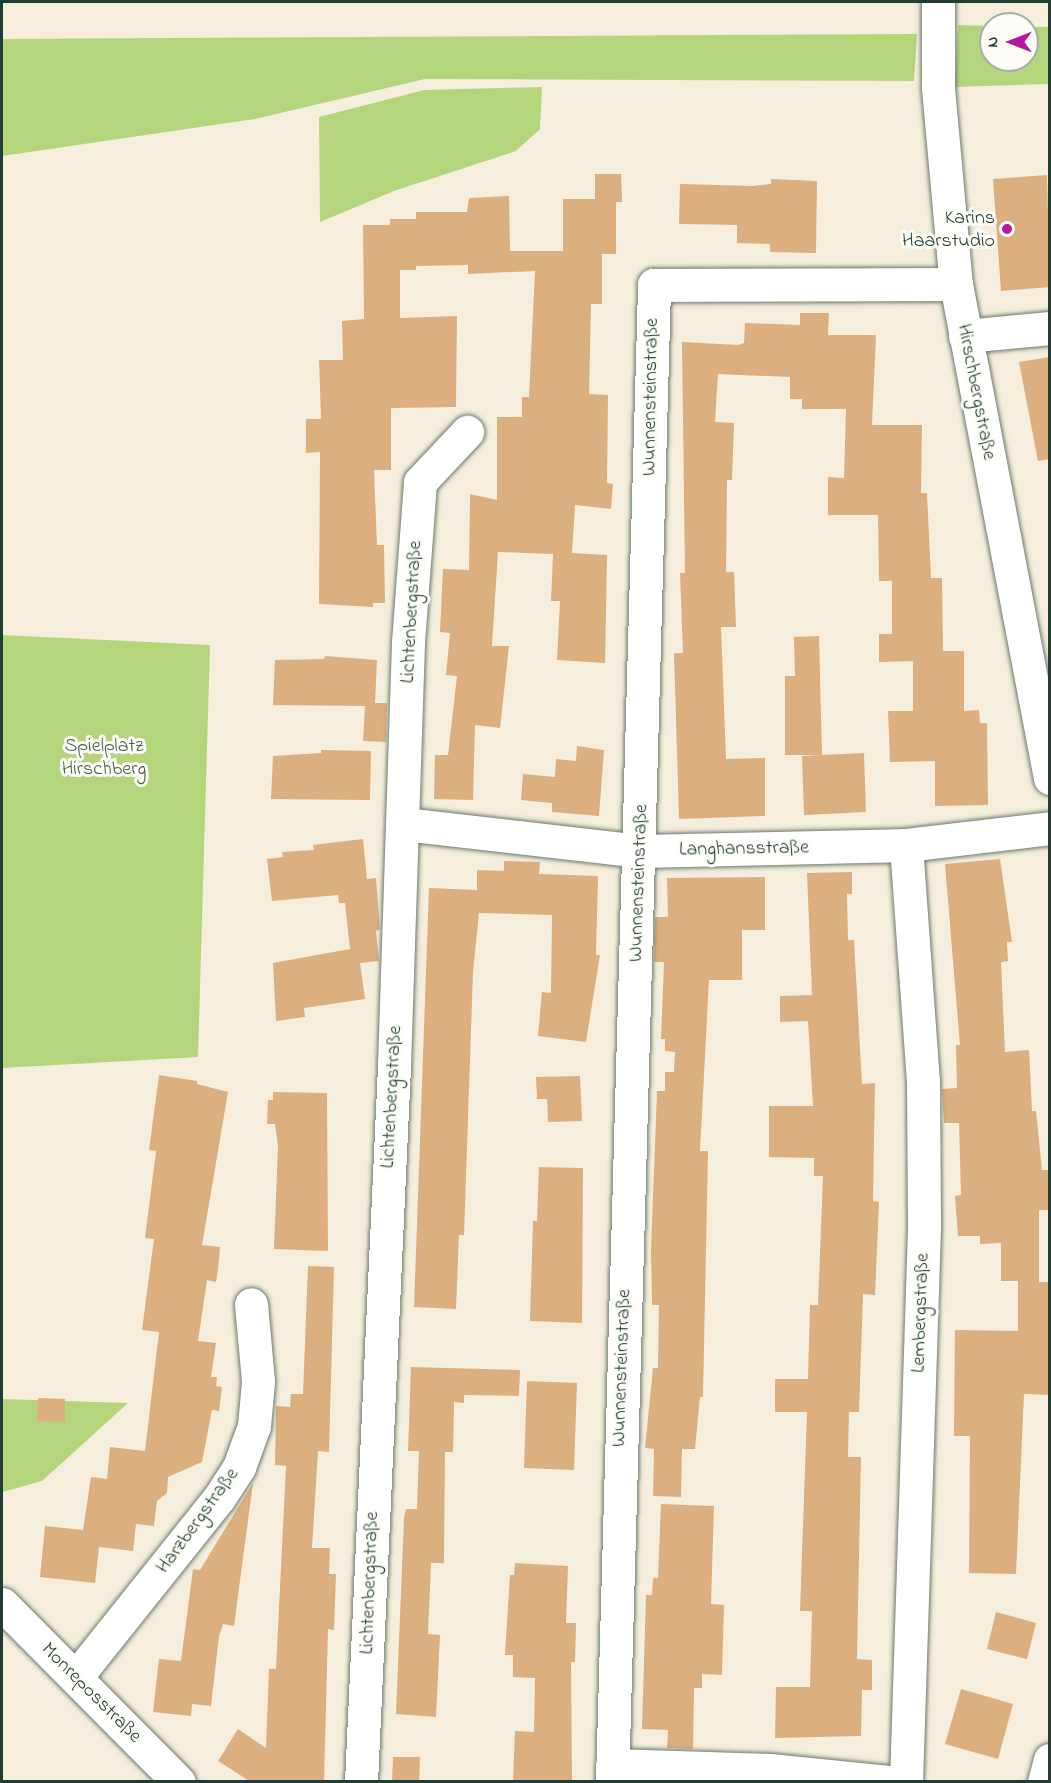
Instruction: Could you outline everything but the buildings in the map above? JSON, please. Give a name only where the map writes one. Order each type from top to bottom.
[{"type":"street","name":"Hirschbergstraße","points":[[938,2],[938,73],[956,284],[1050,777]]},
{"type":"street","name":"Wunnensteinstraße","points":[[612,1773],[621,1352],[641,851],[654,285],[956,284]]},
{"type":"street","points":[[965,336],[1050,328]]},
{"type":"street","name":"Lichtenbergstraße","points":[[361,1782],[404,824],[408,642],[420,482],[467,432]]},
{"type":"street","name":"Langhansstraße","points":[[404,824],[641,851],[906,844],[1050,828]]},
{"type":"street","name":"Lembergstraße","points":[[906,844],[923,1080],[924,1194],[906,1782]]},
{"type":"street","name":"Harzbergstraße","points":[[76,1677],[219,1498],[239,1467],[254,1426],[257,1392],[251,1304]]},
{"type":"street","name":"Monreposstraße","points":[[2,1604],[179,1782]]},
{"type":"street","points":[[1044,1782],[1050,1760]]},
{"type":"street","points":[[612,1773],[770,1770],[888,1782]]},
{"type":"green space","points":[[958,25],[979,26],[979,72],[1039,72],[1039,27],[1049,27],[1049,84],[955,87]]},
{"type":"green space","points":[[917,34],[914,81],[425,79],[255,119],[2,156],[2,39]]},
{"type":"green space","points":[[542,87],[540,129],[516,151],[394,191],[320,222],[319,117],[424,90]]},
{"type":"green space","name":"Spielplatz Hirschberg","points":[[2,635],[210,645],[198,1057],[2,1068]]},
{"type":"green space","points":[[2,1399],[128,1403],[42,1481],[2,1492]]},
{"type":"place","name":"Karins Haarstudio","points":[[1007,229]]}]
